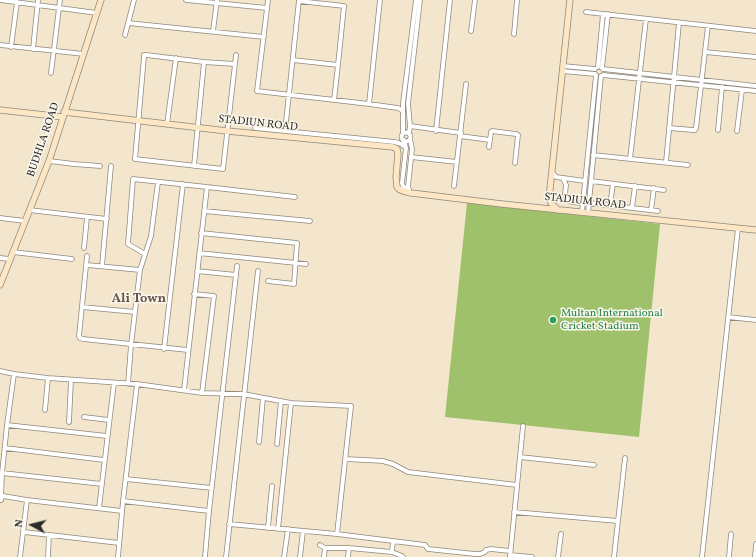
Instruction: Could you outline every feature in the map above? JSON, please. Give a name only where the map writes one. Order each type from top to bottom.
[{"type":"main road","name":"BUDHLA ROAD","points":[[0,285],[2,274],[13,252],[49,161],[101,0]]},
{"type":"main road","points":[[558,210],[551,203],[549,198],[570,0]]},
{"type":"main road","name":"STADIUN ROAD","points":[[0,110],[138,121],[393,147],[398,152],[396,177],[397,186],[403,191],[410,192]]},
{"type":"main road","name":"STADIUM ROAD","points":[[410,192],[558,210],[756,230]]},
{"type":"street","points":[[0,0],[97,13]]},
{"type":"street","points":[[33,49],[38,0]]},
{"type":"street","points":[[51,73],[60,0]]},
{"type":"street","points":[[124,35],[134,0]]},
{"type":"street","points":[[186,0],[267,8]]},
{"type":"street","points":[[268,0],[257,92],[400,108],[403,111]]},
{"type":"street","points":[[285,131],[299,0],[344,6]]},
{"type":"street","points":[[334,100],[345,0]]},
{"type":"street","points":[[369,104],[380,0]]},
{"type":"street","points":[[410,192],[403,186],[402,183],[406,148],[402,137],[403,103],[416,0]]},
{"type":"street","points":[[410,192],[408,186],[412,149],[410,139],[411,136],[409,133],[410,126],[408,104],[420,0]]},
{"type":"street","points":[[436,131],[450,0]]},
{"type":"street","points":[[472,31],[475,0]]},
{"type":"street","points":[[514,34],[516,0]]},
{"type":"street","points":[[11,47],[17,2]]},
{"type":"street","points":[[213,31],[216,2]]},
{"type":"street","points":[[586,12],[756,31]]},
{"type":"street","points":[[585,212],[582,203],[605,14]]},
{"type":"street","points":[[630,159],[646,19]]},
{"type":"street","points":[[128,23],[264,37]]},
{"type":"street","points":[[666,162],[679,23]]},
{"type":"street","points":[[669,128],[695,130],[696,128],[708,26]]},
{"type":"street","points":[[0,45],[84,54]]},
{"type":"street","points":[[705,52],[756,57]]},
{"type":"street","points":[[235,64],[144,55],[135,159],[223,169],[227,131],[235,64],[236,55]]},
{"type":"street","points":[[167,124],[176,58]]},
{"type":"street","points":[[292,60],[338,65]]},
{"type":"street","points":[[194,166],[204,62]]},
{"type":"street","points":[[562,68],[599,72],[640,79],[756,91]]},
{"type":"street","points":[[599,72],[640,73],[756,86]]},
{"type":"street","points":[[585,212],[589,203],[599,72]]},
{"type":"street","points":[[454,186],[466,84]]},
{"type":"street","points":[[718,130],[722,88]]},
{"type":"street","points":[[737,131],[742,90]]},
{"type":"street","points":[[410,126],[490,140]]},
{"type":"street","points":[[255,128],[395,142],[406,148]]},
{"type":"street","points":[[489,147],[492,131],[516,134],[518,136],[515,163]]},
{"type":"street","points":[[403,133],[409,133]]},
{"type":"street","points":[[404,140],[408,141],[410,139]]},
{"type":"street","points":[[593,155],[688,165]]},
{"type":"street","points":[[411,157],[457,162]]},
{"type":"street","points":[[49,161],[100,166]]},
{"type":"street","points":[[102,266],[111,166]]},
{"type":"street","points":[[552,172],[556,177],[585,180]]},
{"type":"street","points":[[563,178],[566,185],[565,194],[569,201],[582,203]]},
{"type":"street","points":[[145,254],[128,244],[133,179],[207,186],[295,197]]},
{"type":"street","points":[[591,181],[664,190]]},
{"type":"street","points":[[128,384],[140,270],[151,236],[158,182]]},
{"type":"street","points":[[164,349],[183,184]]},
{"type":"street","points":[[610,205],[613,184]]},
{"type":"street","points":[[184,390],[207,186]]},
{"type":"street","points":[[632,208],[634,186]]},
{"type":"street","points":[[651,210],[654,188]]},
{"type":"street","points":[[589,203],[658,211]]},
{"type":"street","points":[[29,210],[106,219]]},
{"type":"street","points":[[204,211],[310,221]]},
{"type":"street","points":[[84,248],[87,217]]},
{"type":"street","points":[[0,218],[25,221]]},
{"type":"street","points":[[702,557],[738,228]]},
{"type":"street","points":[[202,233],[297,243],[294,284],[268,281]]},
{"type":"street","points":[[13,252],[72,259]]},
{"type":"street","points":[[199,253],[306,264]]},
{"type":"street","points":[[87,256],[79,336],[82,340],[164,349],[188,350]]},
{"type":"street","points":[[0,258],[10,259]]},
{"type":"street","points":[[86,265],[140,270]]},
{"type":"street","points":[[205,557],[237,266]]},
{"type":"street","points":[[197,271],[236,275]]},
{"type":"street","points":[[226,557],[243,394],[258,271]]},
{"type":"street","points":[[194,294],[214,296],[202,392]]},
{"type":"street","points":[[82,307],[135,312]]},
{"type":"street","points":[[728,317],[756,320]]},
{"type":"street","points":[[0,371],[48,378],[137,384],[202,392],[243,394],[291,403],[351,406],[337,534]]},
{"type":"street","points":[[0,500],[7,425],[14,374]]},
{"type":"street","points":[[45,410],[48,378]]},
{"type":"street","points":[[69,422],[71,380]]},
{"type":"street","points":[[99,508],[114,383]]},
{"type":"street","points":[[118,557],[137,384]]},
{"type":"street","points":[[259,442],[263,398]]},
{"type":"street","points":[[277,444],[281,401]]},
{"type":"street","points":[[278,529],[291,403]]},
{"type":"street","points":[[84,418],[109,420]]},
{"type":"street","points":[[7,425],[107,436]]},
{"type":"street","points":[[510,554],[523,426]]},
{"type":"street","points":[[5,448],[104,460]]},
{"type":"street","points":[[520,457],[594,465]]},
{"type":"street","points":[[614,557],[625,458]]},
{"type":"street","points":[[346,459],[383,461],[393,464],[408,472],[517,485]]},
{"type":"street","points":[[2,473],[102,484]]},
{"type":"street","points":[[126,478],[212,488]]},
{"type":"street","points":[[268,528],[272,486]]},
{"type":"street","points":[[0,500],[3,496],[122,511]]},
{"type":"street","points":[[20,557],[27,500]]},
{"type":"street","points":[[123,501],[209,511]]},
{"type":"street","points":[[514,512],[618,522]]},
{"type":"street","points":[[230,524],[337,534],[425,545],[428,549],[476,556],[485,552],[486,550],[491,549],[510,554],[532,557]]},
{"type":"street","points":[[284,557],[288,530]]},
{"type":"street","points":[[300,557],[303,531]]},
{"type":"street","points":[[24,532],[119,543]]},
{"type":"street","points":[[558,557],[561,534]]},
{"type":"street","points":[[729,557],[731,534]]},
{"type":"street","points":[[48,557],[49,535]]},
{"type":"street","points":[[392,552],[393,541]]},
{"type":"street","points":[[754,557],[756,544]]},
{"type":"street","points":[[320,545],[325,548],[348,548],[392,552],[403,557]]},
{"type":"street","points":[[324,557],[325,548]]},
{"type":"street","points":[[348,548],[348,557]]},
{"type":"street","points":[[375,557],[376,551]]},
{"type":"street","points":[[453,557],[455,552]]},
{"type":"green space","name":"Multan International Cricket Stadium","points":[[467,203],[660,224],[639,437],[445,417]]},
{"type":"place","name":"Multan International Cricket Stadium","points":[[553,320]]},
{"type":"district","name":"Ali Town","points":[[139,300]]}]
